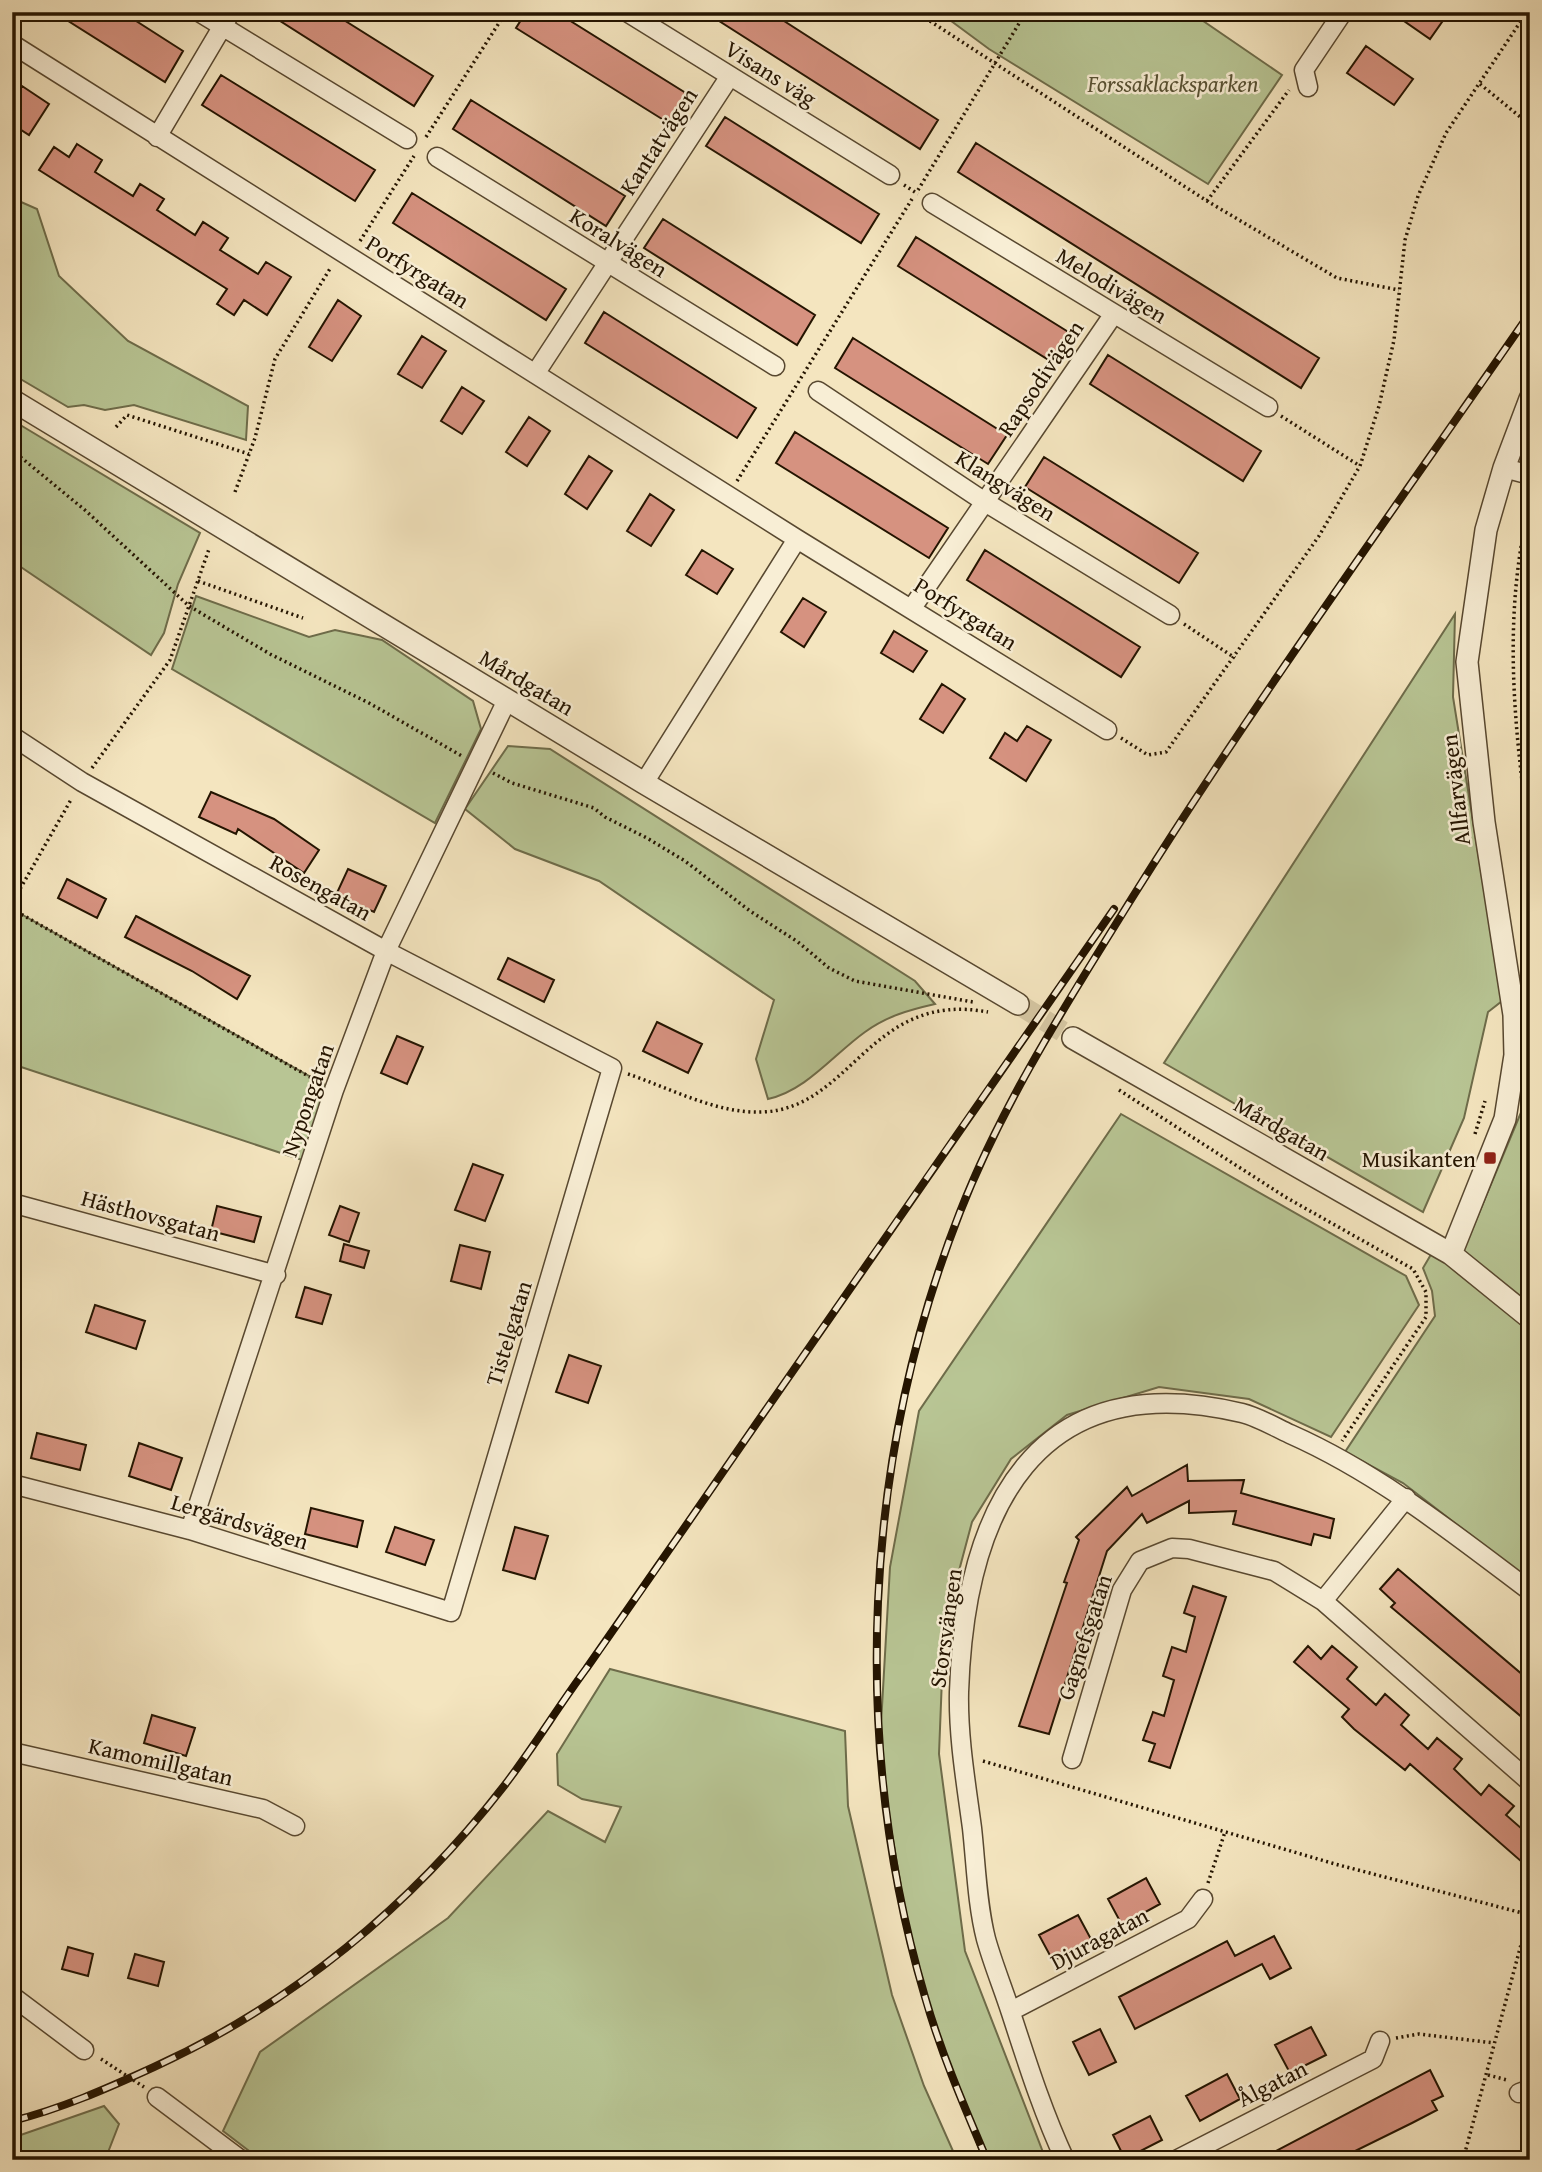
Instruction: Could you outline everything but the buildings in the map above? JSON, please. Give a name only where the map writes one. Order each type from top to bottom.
[{"type":"street","points":[[199,12],[227,19],[407,139]]},
{"type":"street","name":"Visans väg","points":[[627,12],[890,175]]},
{"type":"street","points":[[1306,79],[1343,12]]},
{"type":"street","points":[[157,137],[227,19]]},
{"type":"street","name":"Porfyrgatan","points":[[12,44],[797,539],[1107,730]]},
{"type":"street","name":"Kantatvägen","points":[[535,374],[730,76]]},
{"type":"street","name":"Koralvägen","points":[[437,158],[775,366]]},
{"type":"street","name":"Melodivägen","points":[[932,203],[1268,407]]},
{"type":"street","name":"Rapsodivägen","points":[[912,608],[1113,315]]},
{"type":"street","name":"Klangvägen","points":[[818,391],[985,502],[1170,614]]},
{"type":"street","name":"Allfarvägen","points":[[1451,1254],[1505,1119],[1522,1058],[1484,822],[1467,662],[1486,530],[1504,468],[1530,399]]},
{"type":"street","name":"Mårdgatan","points":[[12,400],[644,783],[1018,1004]]},
{"type":"street","points":[[1504,468],[1530,475]]},
{"type":"street","points":[[644,783],[797,539]]},
{"type":"street","name":"Nypongatan","points":[[190,1530],[276,1275],[334,1090],[386,951],[507,700]]},
{"type":"street","name":"Rosengatan","points":[[12,736],[82,782],[386,951],[612,1068]]},
{"type":"street","name":"Mårdgatan","points":[[1073,1038],[1451,1254],[1530,1318]]},
{"type":"street","name":"Tistelgatan","points":[[451,1612],[612,1068]]},
{"type":"street","name":"Hästhovsgatan","points":[[12,1203],[276,1275]]},
{"type":"street","name":"Storsvängen","points":[[1065,2160],[1037,2097],[986,1937],[962,1755],[959,1691],[970,1590],[995,1508],[1030,1457],[1075,1423],[1117,1408],[1164,1401],[1244,1414],[1333,1453],[1406,1498],[1530,1591]]},
{"type":"street","name":"Lergärdsvägen","points":[[12,1484],[190,1530],[451,1612]]},
{"type":"street","points":[[1323,1601],[1406,1498]]},
{"type":"street","name":"Gagnefsgatan","points":[[1072,1759],[1122,1590],[1140,1561],[1172,1548],[1189,1549],[1274,1571],[1323,1601],[1530,1782]]},
{"type":"street","name":"Kamomillgatan","points":[[12,1752],[263,1809],[295,1826]]},
{"type":"street","name":"Djuragatan","points":[[1011,2011],[1188,1919],[1203,1899]]},
{"type":"street","points":[[12,1996],[84,2050]]},
{"type":"street","name":"Ålgatan","points":[[1176,2160],[1373,2059],[1380,2041]]},
{"type":"street","points":[[158,2097],[242,2160]]},
{"type":"path","points":[[235,492],[249,454],[275,359],[506,12]]},
{"type":"path","points":[[916,12],[1207,201],[1337,278],[1399,290]]},
{"type":"path","points":[[728,494],[997,64],[1026,12]]},
{"type":"path","points":[[1107,730],[1148,755],[1166,752],[1319,536],[1360,466],[1388,366],[1405,240],[1418,196],[1446,133],[1527,12]]},
{"type":"path","points":[[1207,201],[1306,79]]},
{"type":"path","points":[[1479,84],[1530,125]]},
{"type":"path","points":[[890,175],[932,203]]},
{"type":"path","points":[[775,366],[818,391]]},
{"type":"path","points":[[1268,407],[1360,466]]},
{"type":"path","points":[[116,427],[127,415],[249,454]]},
{"type":"path","points":[[1530,503],[1518,553],[1511,664],[1530,842]]},
{"type":"path","points":[[12,903],[82,782],[170,660],[209,549]]},
{"type":"path","points":[[198,581],[303,618]]},
{"type":"path","points":[[1170,614],[1235,658]]},
{"type":"path","points":[[12,909],[334,1090]]},
{"type":"path","points":[[612,1068],[723,1107],[762,1112],[794,1107],[822,1090],[874,1043],[910,1019],[944,1009],[973,1009],[999,1014]]},
{"type":"path","points":[[1114,1087],[1287,1198],[1413,1269],[1426,1292],[1426,1317],[1373,1399],[1333,1453]]},
{"type":"path","points":[[1473,1139],[1488,1094]]},
{"type":"path","points":[[1413,1269],[1431,1243]]},
{"type":"path","points":[[962,1755],[1224,1832],[1529,1915],[1463,2160]]},
{"type":"path","points":[[1203,1899],[1224,1832]]},
{"type":"path","points":[[1380,2041],[1419,2034],[1494,2043]]},
{"type":"path","points":[[84,2050],[158,2097]]},
{"type":"green space","name":"Forssaklacksparken","points":[[939,12],[1190,12],[1282,75],[1208,184],[989,49]]},
{"type":"green space","points":[[12,198],[37,209],[59,276],[128,341],[248,406],[246,440],[134,405],[105,410],[84,405],[68,407],[12,374]]},
{"type":"green space","points":[[12,420],[200,533],[178,584],[164,633],[151,655],[12,561]]},
{"type":"green space","points":[[196,596],[309,637],[335,630],[382,640],[473,701],[481,729],[435,823],[172,669]]},
{"type":"green space","points":[[1455,614],[1453,697],[1502,1001],[1488,1012],[1464,1118],[1423,1212],[1164,1063]]},
{"type":"green space","points":[[508,746],[550,749],[915,981],[935,1004],[907,1011],[882,1022],[853,1041],[807,1080],[782,1095],[768,1099],[756,1059],[774,1000],[599,881],[515,849],[465,809]]},
{"type":"green space","points":[[12,909],[334,1090],[311,1163],[12,1064]]},
{"type":"green space","points":[[1522,1110],[1530,1110],[1530,1306],[1463,1251]]},
{"type":"green space","points":[[1121,1114],[1406,1276],[1419,1305],[1331,1437],[1249,1399],[1159,1387],[1067,1415],[1011,1459],[972,1522],[944,1627],[939,1754],[965,1951],[1046,2160],[983,2160],[915,1969],[879,1759],[890,1567],[919,1411]]},
{"type":"green space","points":[[1433,1251],[1530,1328],[1530,1581],[1403,1483],[1345,1452],[1435,1316],[1432,1291],[1423,1268]]},
{"type":"green space","points":[[610,1669],[845,1731],[848,1806],[892,1995],[924,2086],[957,2160],[261,2160],[223,2131],[260,2052],[448,1918],[548,1811],[605,1842],[621,1807],[582,1799],[558,1785],[557,1754]]},
{"type":"green space","points":[[104,2106],[119,2124],[105,2160],[12,2160],[12,2138]]},
{"type":"tunnel","points":[[1018,1004],[1073,1038]]},
{"type":"railway","points":[[987,2160],[931,2018],[901,1900],[885,1802],[878,1702],[878,1602],[887,1502],[903,1403],[928,1306],[977,1171],[1017,1090],[1061,1013],[1179,823],[1530,313]]},
{"type":"railway","points":[[12,2121],[119,2083],[205,2042],[254,2013],[346,1948],[389,1911],[468,1830],[525,1757],[1114,909]]},
{"type":"place","name":"Musikanten","points":[[1490,1158]]}]
